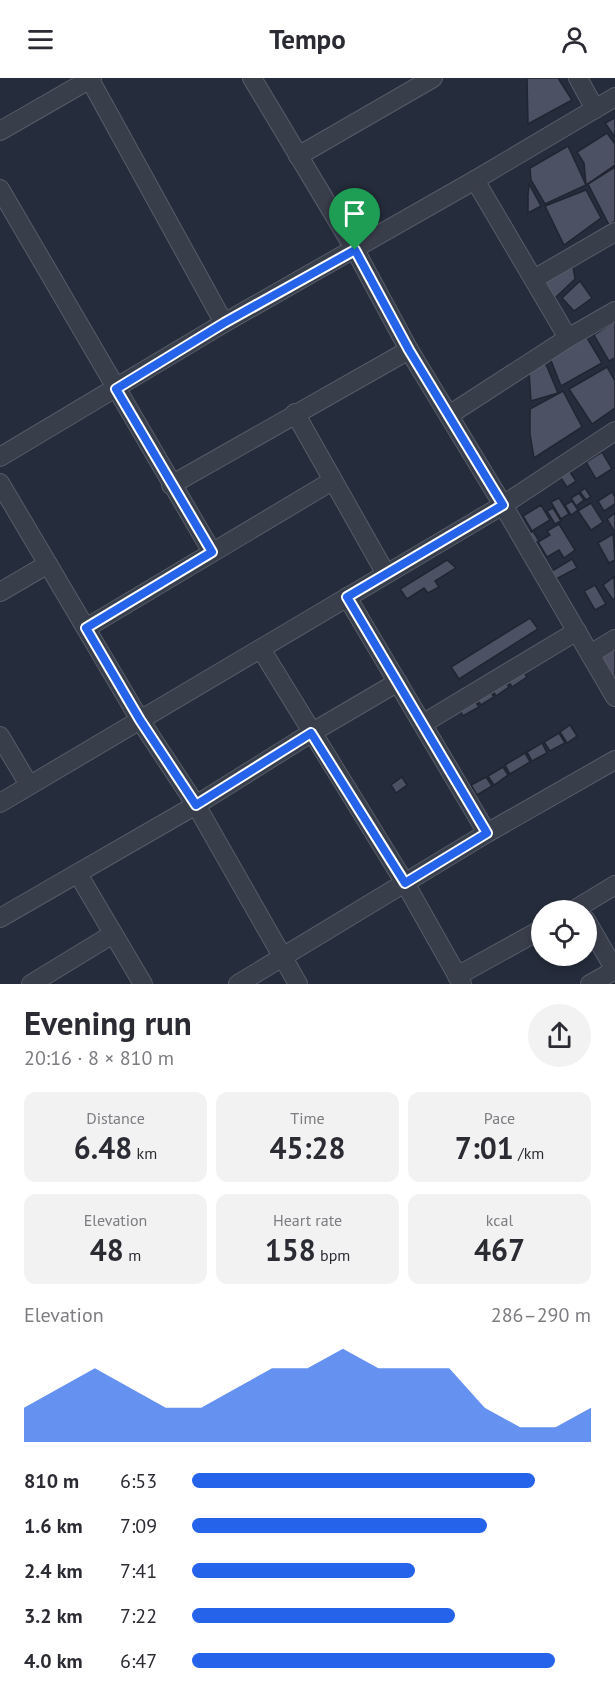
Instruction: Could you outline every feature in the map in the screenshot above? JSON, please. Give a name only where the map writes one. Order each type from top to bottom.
[{"type":"street","points":[[0,131],[90,78],[224,323]]},
{"type":"street","points":[[252,78],[355,250],[409,350],[615,697]]},
{"type":"street","points":[[578,78],[595,109]]},
{"type":"street","points":[[298,156],[421,81]]},
{"type":"street","points":[[0,457],[224,323],[355,250],[615,97]]},
{"type":"street","points":[[475,180],[568,338]]},
{"type":"street","points":[[0,189],[212,552]]},
{"type":"street","points":[[534,279],[615,232]]},
{"type":"street","points":[[449,415],[568,338],[615,311]]},
{"type":"street","points":[[171,484],[409,350]]},
{"type":"street","points":[[295,413],[386,574]]},
{"type":"street","points":[[0,803],[503,505],[615,430]]},
{"type":"street","points":[[86,628],[332,481]]},
{"type":"street","points":[[0,483],[140,720],[196,805],[298,984]]},
{"type":"street","points":[[0,592],[48,564]]},
{"type":"street","points":[[347,597],[424,723],[487,833]]},
{"type":"street","points":[[424,723],[577,631]]},
{"type":"street","points":[[590,654],[615,639]]},
{"type":"street","points":[[261,649],[405,883],[459,980],[531,936]]},
{"type":"street","points":[[0,918],[196,805],[398,682]]},
{"type":"street","points":[[0,736],[29,785]]},
{"type":"street","points":[[238,984],[487,833],[615,760]]},
{"type":"street","points":[[78,874],[142,984]]},
{"type":"street","points":[[596,900],[615,885]]},
{"type":"street","points":[[31,984],[113,934]]},
{"type":"street","points":[[590,984],[615,970],[597,940]]},
{"type":"building","points":[[527,78],[558,78],[572,100],[528,124]]},
{"type":"building","points":[[615,118],[615,137],[605,123]]},
{"type":"building","points":[[607,133],[615,144],[615,165],[586,185],[584,163],[577,152]]},
{"type":"building","points":[[568,146],[586,185],[545,204],[531,180],[530,168]]},
{"type":"building","points":[[615,167],[615,221],[609,225],[588,184]]},
{"type":"building","points":[[529,184],[541,206],[528,213],[528,196]]},
{"type":"building","points":[[586,190],[601,218],[564,245],[545,206]]},
{"type":"building","points":[[573,267],[575,279],[555,298],[543,282]]},
{"type":"building","points":[[580,281],[592,298],[574,311],[562,298]]},
{"type":"building","points":[[615,321],[615,358],[609,361],[594,335]]},
{"type":"building","points":[[586,336],[602,363],[561,386],[550,358]]},
{"type":"building","points":[[542,355],[558,393],[531,401],[529,372]]},
{"type":"building","points":[[607,367],[615,381],[615,408],[592,424],[569,389]]},
{"type":"building","points":[[563,391],[582,427],[534,458],[530,434],[530,409]]},
{"type":"building","points":[[602,452],[612,469],[596,479],[586,462]]},
{"type":"building","points":[[566,466],[576,481],[567,487],[557,472]]},
{"type":"building","points":[[585,488],[591,497],[586,500],[580,492]]},
{"type":"building","points":[[612,492],[615,504],[604,511],[598,501]]},
{"type":"building","points":[[579,493],[584,500],[576,506],[571,498]]},
{"type":"building","points":[[559,498],[569,514],[561,519],[551,502]]},
{"type":"building","points":[[572,501],[578,510],[571,515],[565,505]]},
{"type":"building","points":[[591,503],[603,522],[591,530],[578,511]]},
{"type":"building","points":[[541,505],[550,520],[532,531],[523,516]]},
{"type":"building","points":[[553,508],[561,521],[555,524],[547,511]]},
{"type":"building","points":[[615,513],[615,530],[614,531],[607,519]]},
{"type":"building","points":[[559,524],[575,550],[564,558],[559,550],[547,557],[538,542],[550,535],[547,531]]},
{"type":"building","points":[[533,531],[539,541],[532,545],[526,535]]},
{"type":"building","points":[[613,534],[615,560],[609,563],[598,543]]},
{"type":"building","points":[[572,559],[577,568],[556,579],[552,571]]},
{"type":"building","points":[[447,560],[456,568],[435,581],[439,587],[428,593],[424,588],[407,599],[400,589]]},
{"type":"building","points":[[614,577],[615,598],[613,600],[603,585]]},
{"type":"building","points":[[595,585],[606,604],[595,610],[584,591]]},
{"type":"building","points":[[530,618],[538,629],[459,679],[451,667]]},
{"type":"building","points":[[615,644],[615,687],[596,656]]},
{"type":"building","points":[[521,668],[527,677],[512,687],[506,677]]},
{"type":"building","points":[[503,678],[509,687],[496,696],[490,686]]},
{"type":"building","points":[[488,688],[494,697],[481,705],[475,696]]},
{"type":"building","points":[[472,696],[479,707],[463,716],[457,706]]},
{"type":"building","points":[[570,725],[577,736],[567,743],[560,732]]},
{"type":"building","points":[[559,733],[565,743],[550,751],[544,742]]},
{"type":"building","points":[[542,743],[547,753],[532,761],[527,752]]},
{"type":"building","points":[[525,753],[530,762],[510,774],[505,765]]},
{"type":"building","points":[[503,767],[508,775],[494,785],[488,776]]},
{"type":"building","points":[[402,777],[407,785],[396,793],[391,785]]},
{"type":"building","points":[[486,777],[492,786],[477,795],[471,785]]},
{"type":"route","points":[[355,250],[409,350],[503,505],[347,597],[424,723],[487,833],[405,883],[311,733],[196,805],[140,720],[86,628],[212,552],[116,389],[224,323],[355,250]]}]
